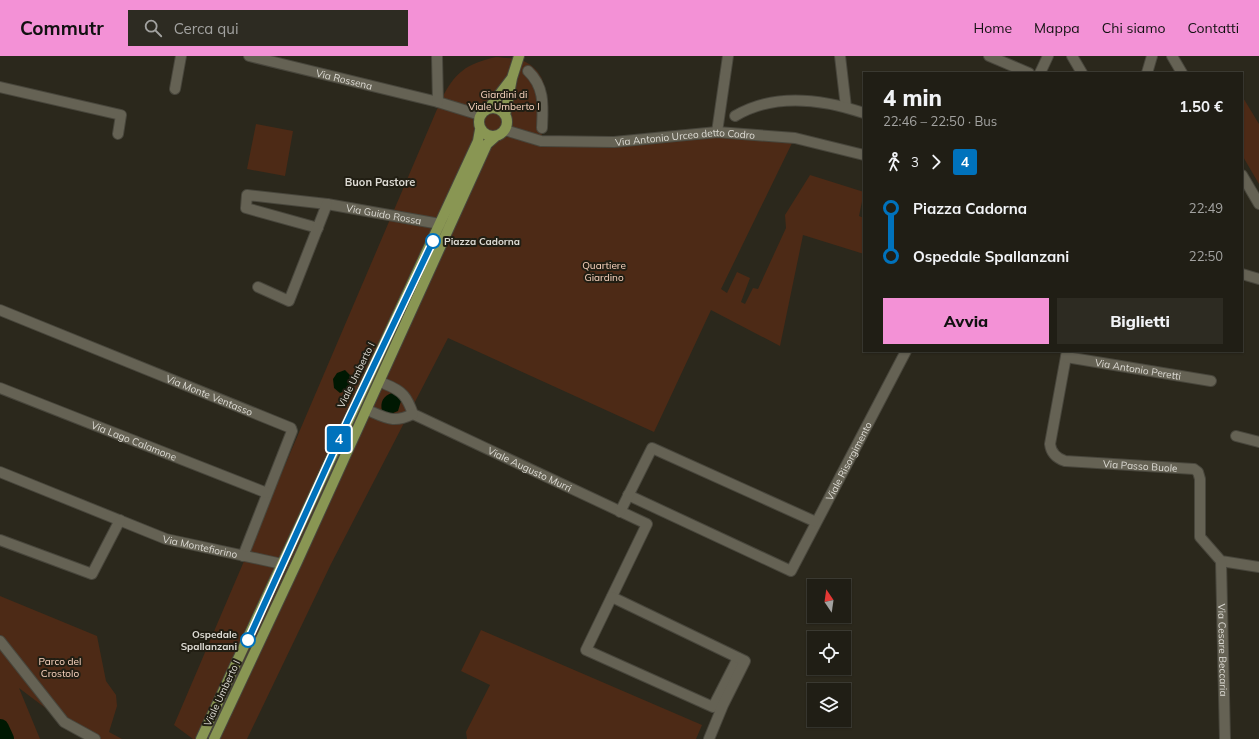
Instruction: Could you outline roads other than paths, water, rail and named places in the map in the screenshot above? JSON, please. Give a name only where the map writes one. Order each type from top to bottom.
[{"type":"main road","points":[[505,115],[512,78],[519,56]]},
{"type":"main road","points":[[489,108],[498,108],[505,115],[507,120],[505,130],[496,136],[487,135],[480,130],[478,123],[480,115],[489,108],[512,78]]},
{"type":"main road","name":"Viale Umberto I","points":[[202,739],[440,224],[478,140],[480,130]]},
{"type":"main road","name":"Viale Umberto I","points":[[214,739],[297,562],[487,144],[496,136]]},
{"type":"street","points":[[174,89],[181,56]]},
{"type":"street","name":"Via Rossena","points":[[249,56],[438,102],[480,115]]},
{"type":"street","points":[[437,56],[438,102]]},
{"type":"street","points":[[717,132],[728,56]]},
{"type":"street","points":[[840,56],[846,107]]},
{"type":"street","points":[[989,56],[1027,72]]},
{"type":"street","points":[[1040,72],[1048,56]]},
{"type":"street","points":[[1072,56],[1081,72]]},
{"type":"street","points":[[1147,72],[1152,56]]},
{"type":"street","points":[[1172,56],[1181,72]]},
{"type":"street","points":[[528,71],[536,78],[544,100],[542,128]]},
{"type":"street","points":[[0,87],[121,114],[118,134]]},
{"type":"street","name":"Via Antonio Urceo detto Codro","points":[[735,116],[750,107],[765,103],[801,99],[810,99],[846,107],[863,113]]},
{"type":"street","name":"Via Antonio Urceo detto Codro","points":[[505,130],[541,141],[614,142],[717,132],[795,138],[863,155]]},
{"type":"street","points":[[1243,177],[1259,204]]},
{"type":"street","name":"Via Guido Rossa","points":[[318,228],[246,208],[247,195],[327,204],[440,224]]},
{"type":"street","points":[[258,287],[289,301],[327,204]]},
{"type":"street","points":[[1243,274],[1259,279]]},
{"type":"street","name":"Via Monte Ventasso","points":[[0,310],[291,428],[292,431],[243,556]]},
{"type":"street","name":"Viale Risorgimento","points":[[628,495],[791,571],[905,352]]},
{"type":"street","name":"Via Antonio Peretti","points":[[1066,354],[1211,381]]},
{"type":"street","name":"Via Passo Buole","points":[[1066,354],[1050,444],[1053,453],[1064,461],[1188,468],[1196,471],[1200,479],[1200,537],[1221,561]]},
{"type":"street","points":[[372,412],[384,418],[400,420],[413,414],[404,394],[396,388],[385,384]]},
{"type":"street","name":"Via Lago Calamone","points":[[0,388],[267,493]]},
{"type":"street","name":"Viale Augusto Murri","points":[[413,414],[647,524],[612,597]]},
{"type":"street","points":[[1236,436],[1259,442]]},
{"type":"street","points":[[620,512],[652,448],[816,522]]},
{"type":"street","name":"Via Montefiorino","points":[[0,472],[166,539],[282,564]]},
{"type":"street","points":[[0,540],[92,574],[120,520]]},
{"type":"street","points":[[1221,561],[1259,566]]},
{"type":"street","name":"Via Cesare Beccaria","points":[[1221,561],[1225,739]]},
{"type":"street","points":[[709,739],[720,703],[741,660],[612,597],[586,650],[713,707],[720,703]]},
{"type":"street","points":[[0,641],[64,722],[95,739]]},
{"type":"waterway","points":[[0,728],[5,739]]},
{"type":"place","name":"Piazza Cadorna","points":[[433,241]]},
{"type":"place","name":"Ospedale Spallanzani","points":[[248,640]]},
{"type":"district","name":"Buon Pastore","points":[[380,182]]},
{"type":"park label","name":"Giardini di Viale Umberto I","points":[[504,100]]},
{"type":"park label","name":"Quartiere Giardino","points":[[604,270]]},
{"type":"park label","name":"Parco del Crostolo","points":[[60,666]]}]
